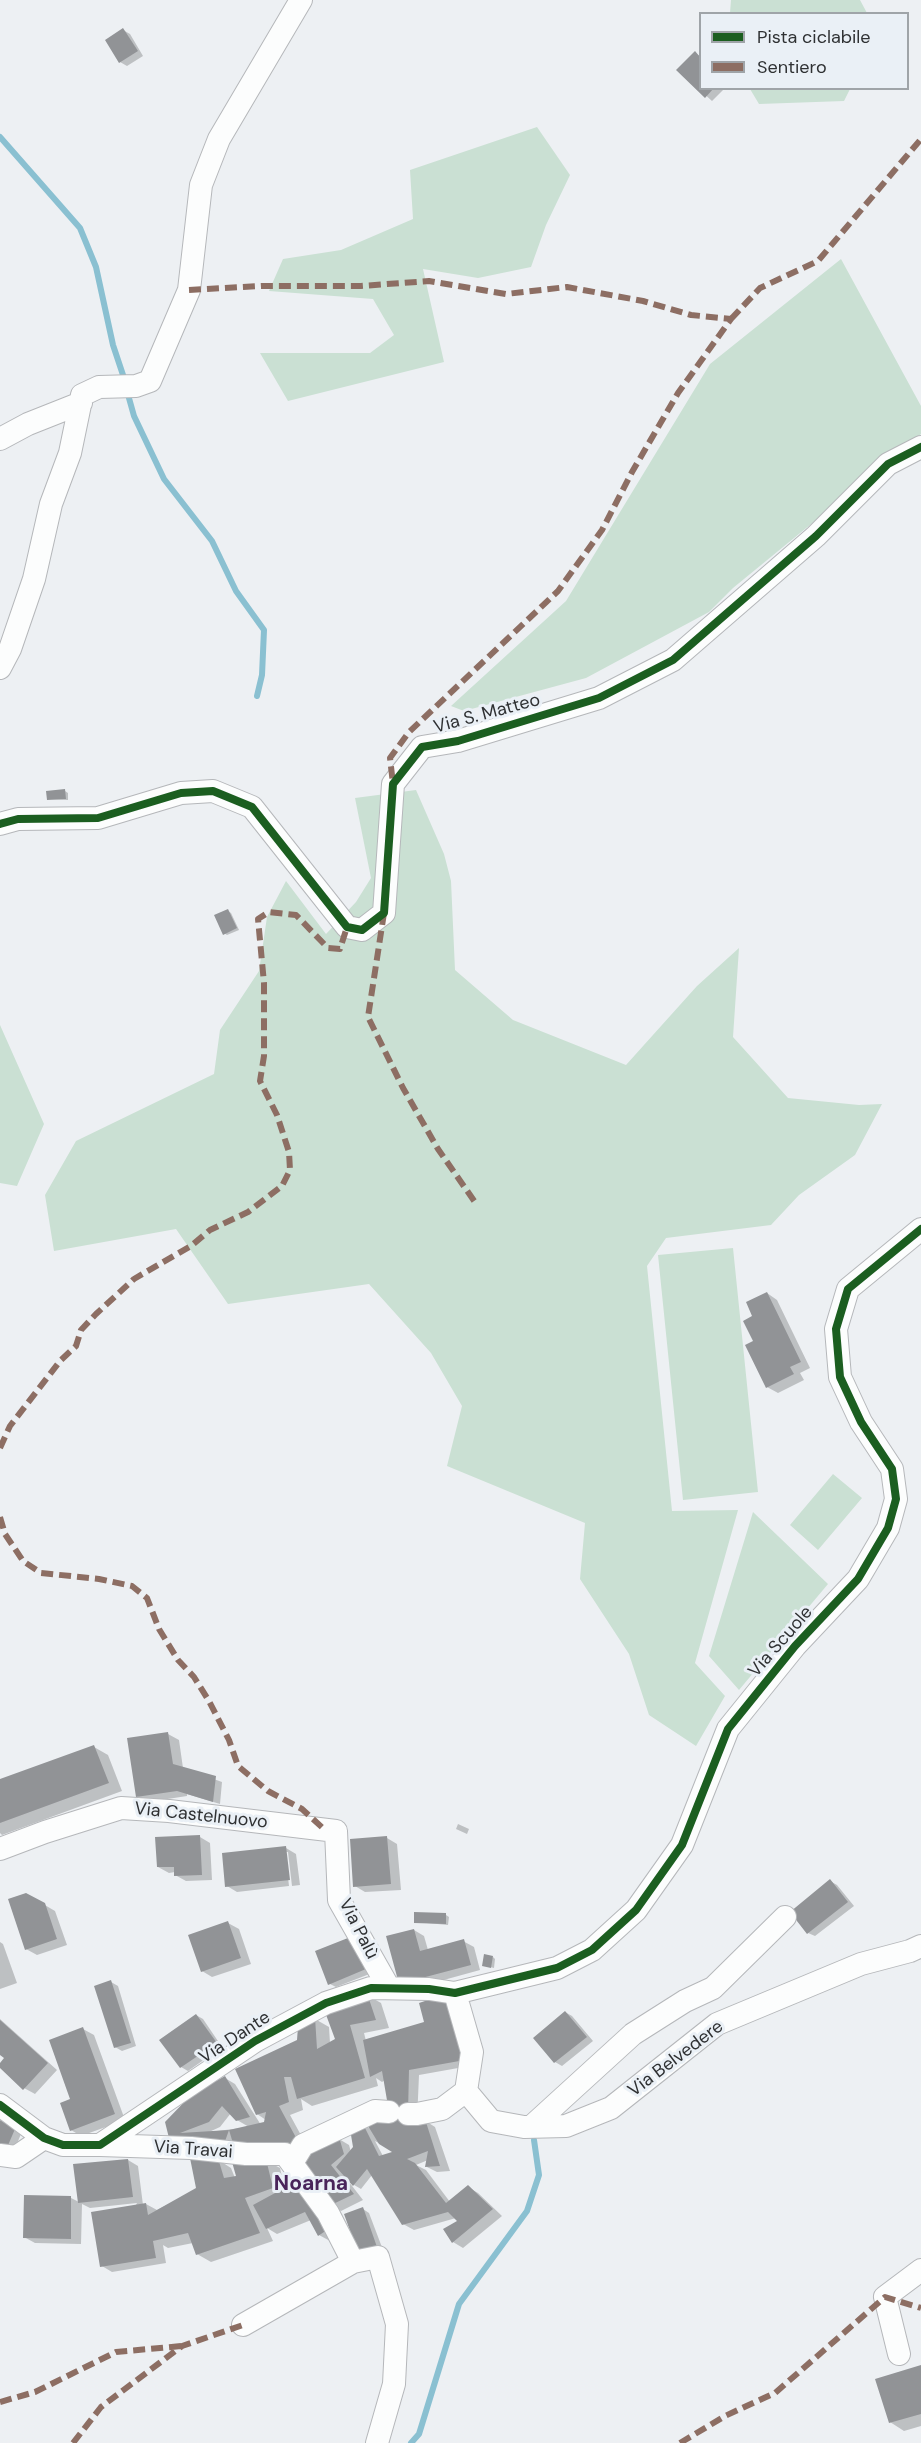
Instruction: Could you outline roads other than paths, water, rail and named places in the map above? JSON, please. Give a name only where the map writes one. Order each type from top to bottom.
[{"type":"street","points":[[0,668],[10,649],[34,579],[51,504],[70,453],[82,395],[99,387],[136,386],[150,381],[189,290],[201,185],[219,139],[301,0]]},
{"type":"street","points":[[0,439],[28,424],[81,403]]},
{"type":"street","name":"Via S. Matteo","points":[[0,824],[18,819],[98,818],[181,793],[213,791],[252,807],[347,927],[362,930],[384,913],[393,784],[422,747],[458,741],[599,698],[673,660],[816,536],[888,464],[921,447]]},
{"type":"street","name":"Via Scuole","points":[[455,1993],[557,1968],[592,1950],[636,1910],[682,1845],[728,1730],[795,1646],[858,1579],[888,1527],[896,1499],[892,1469],[861,1422],[840,1377],[836,1329],[848,1288],[921,1229]]},
{"type":"street","name":"Via Castelnuovo","points":[[0,1849],[121,1808],[169,1810],[336,1831]]},
{"type":"street","name":"Via Palù","points":[[336,1831],[339,1900],[389,1988]]},
{"type":"street","name":"Via Belvedere","points":[[531,2127],[633,2034],[685,2001],[713,1988],[785,1917]]},
{"type":"street","name":"Via Belvedere","points":[[466,2091],[491,2121],[531,2127],[566,2126],[610,2108],[717,2024],[861,1965],[921,1946]]},
{"type":"street","name":"Via Dante","points":[[100,2145],[265,2035],[326,2003],[371,1988],[429,1989],[455,1993]]},
{"type":"street","points":[[353,2262],[328,2213],[288,2158],[303,2145],[375,2111],[417,2115],[442,2109],[466,2091],[472,2052],[455,1993]]},
{"type":"street","points":[[0,2105],[45,2138],[63,2145],[100,2145]]},
{"type":"street","points":[[0,2155],[16,2157],[45,2138]]},
{"type":"street","name":"Via Travai","points":[[100,2145],[190,2148],[288,2158]]},
{"type":"street","points":[[243,2325],[353,2262],[378,2257],[397,2324],[394,2384],[376,2443]]},
{"type":"street","points":[[899,2354],[885,2297],[921,2270]]},
{"type":"waterway","points":[[0,137],[80,228],[96,267],[113,345],[125,381]]},
{"type":"waterway","points":[[127,391],[134,416],[164,479],[212,541],[236,591],[264,630],[262,675],[257,696]]},
{"type":"waterway","points":[[411,2443],[419,2434],[459,2304],[527,2211],[539,2175],[534,2140]]},
{"type":"district","name":"Noarna","points":[[311,2184]]}]
